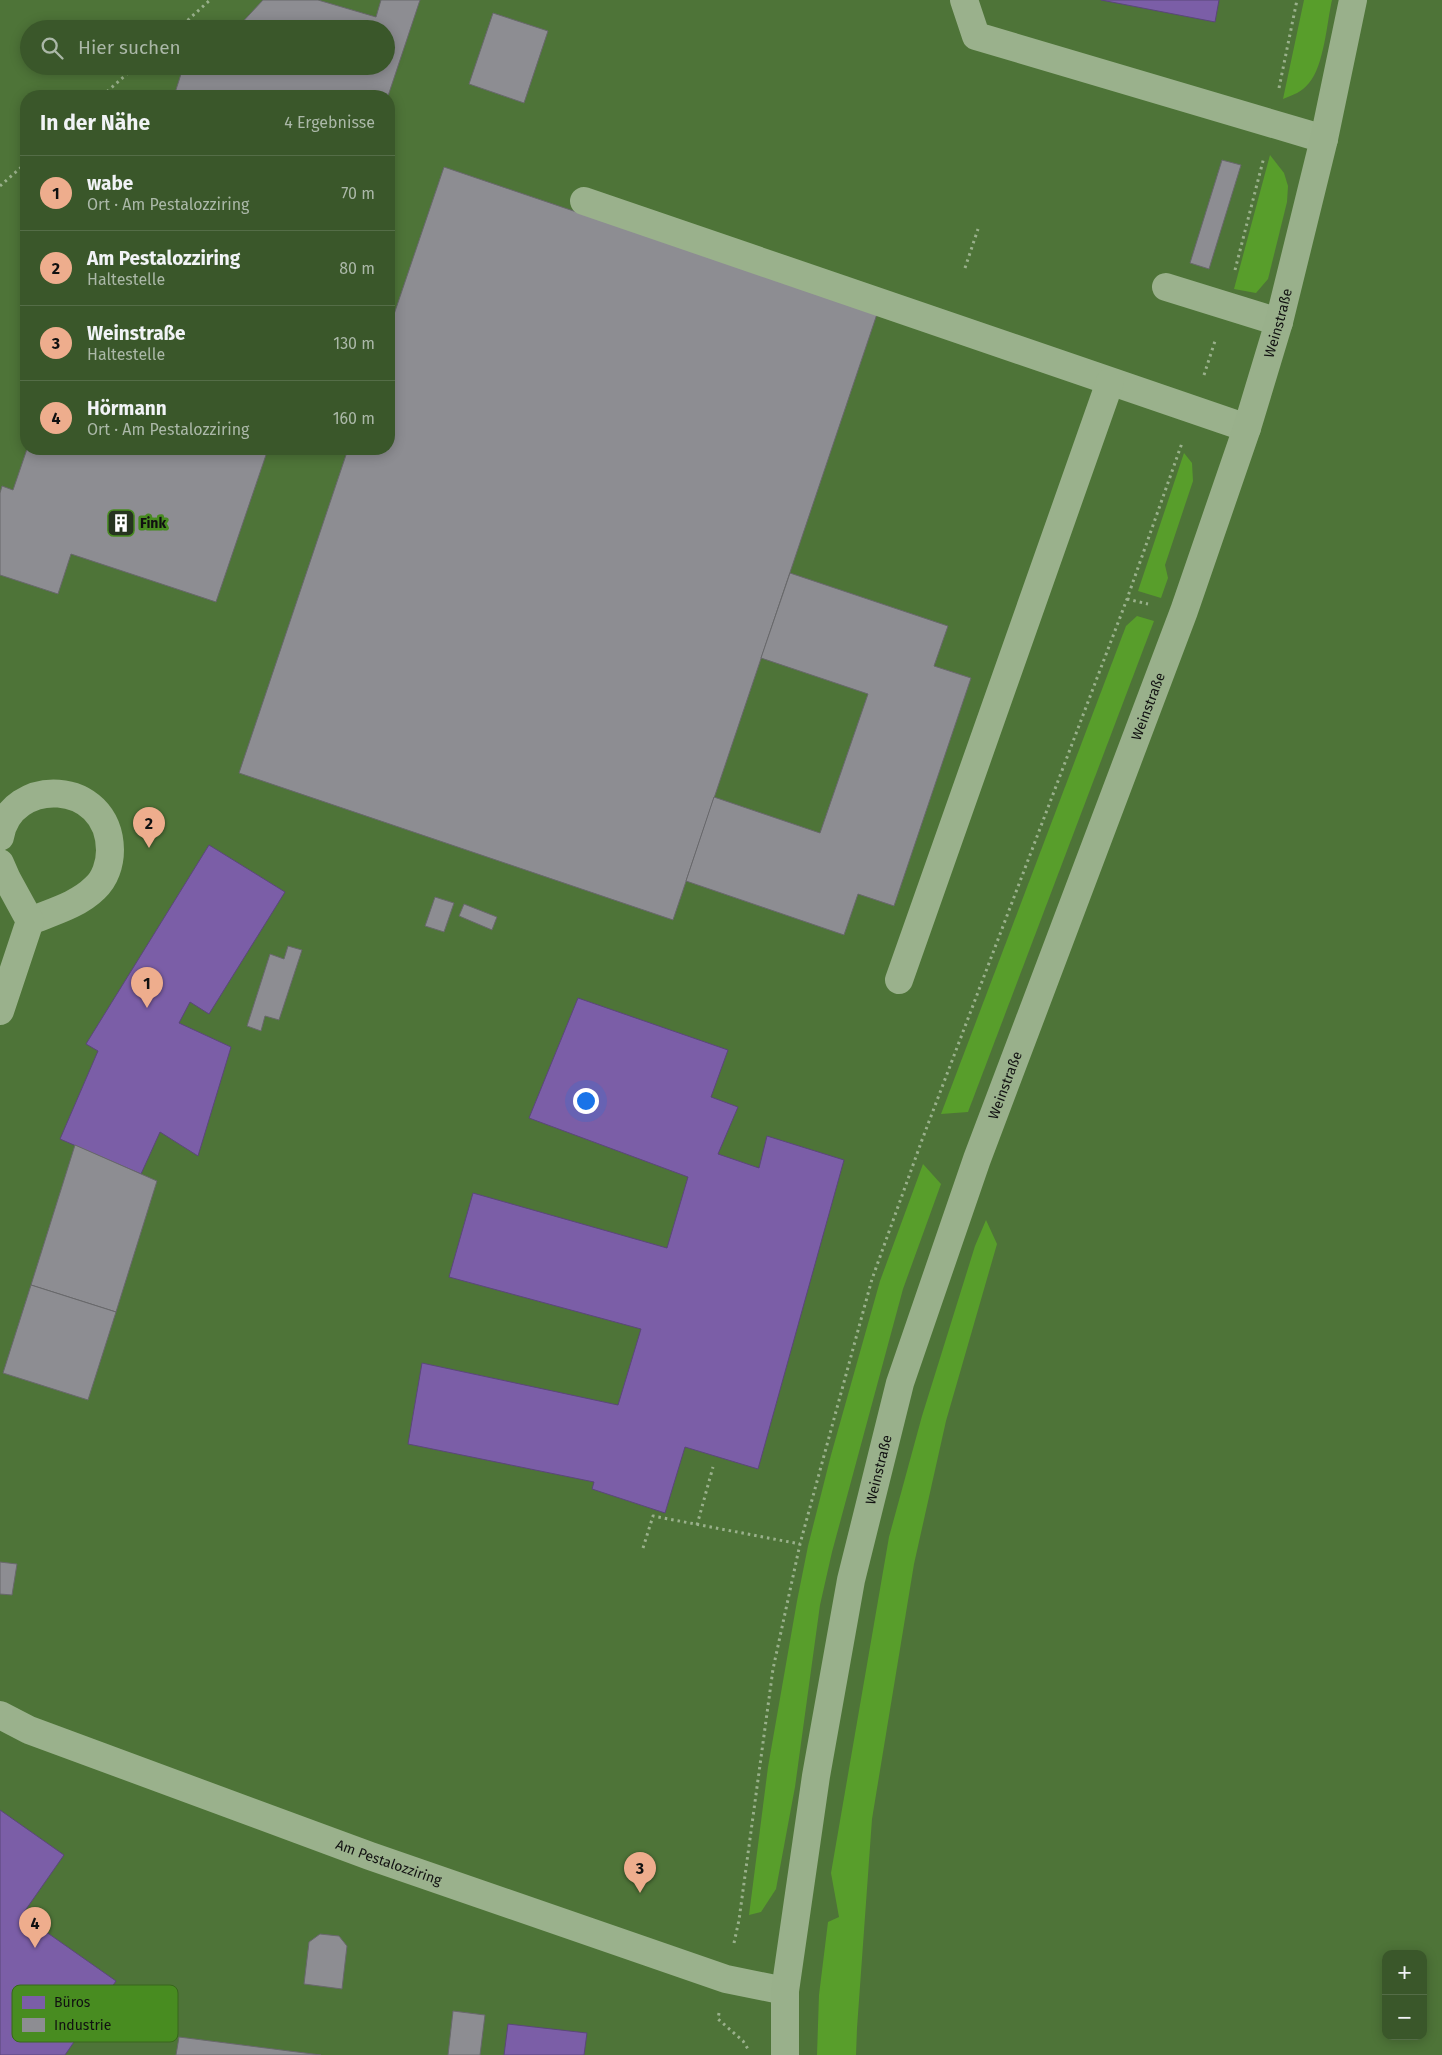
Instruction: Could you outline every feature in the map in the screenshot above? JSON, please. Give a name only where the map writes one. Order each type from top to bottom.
[{"type":"main road","name":"Weinstraße","points":[[785,2055],[785,1991],[816,1776],[851,1580],[900,1383],[977,1159],[1184,611],[1246,428],[1279,322],[1324,139],[1353,0]]},
{"type":"street","points":[[964,0],[976,36],[1324,139]]},
{"type":"street","points":[[584,201],[1246,428]]},
{"type":"street","points":[[1166,287],[1279,322]]},
{"type":"street","points":[[899,980],[1110,382]]},
{"type":"street","points":[[0,838],[1,831],[9,817],[20,805],[36,796],[56,793],[75,797],[91,806],[103,821],[110,839],[110,856],[106,874],[96,888],[82,899],[30,921]]},
{"type":"street","points":[[0,863],[30,921],[0,1011]]},
{"type":"street","name":"Am Pestalozziring","points":[[0,1715],[29,1730],[370,1856],[726,1979],[785,1991]]},
{"type":"path","points":[[188,20],[210,0]]},
{"type":"path","points":[[739,1920],[773,1669],[800,1544],[872,1279],[922,1140],[1123,609],[1193,411],[1226,306],[1272,125],[1297,0]]},
{"type":"path","points":[[109,90],[126,75]]},
{"type":"path","points":[[0,186],[20,168]]},
{"type":"path","points":[[965,268],[978,229]]},
{"type":"path","points":[[697,1525],[713,1467]]},
{"type":"path","points":[[643,1548],[653,1516],[800,1544]]},
{"type":"green space","points":[[1304,0],[1332,0],[1322,55],[1309,83],[1294,95],[1283,99]]},
{"type":"green space","points":[[1270,155],[1284,173],[1288,186],[1287,202],[1268,279],[1256,293],[1234,289]]},
{"type":"green space","points":[[1184,453],[1192,463],[1193,481],[1165,565],[1168,578],[1161,598],[1138,591]]},
{"type":"green space","points":[[1137,616],[1154,621],[968,1112],[941,1114],[1126,626]]},
{"type":"green space","points":[[923,1164],[941,1184],[903,1289],[832,1552],[820,1605],[795,1787],[776,1889],[761,1912],[749,1915],[768,1767],[808,1546],[831,1455],[880,1281]]},
{"type":"green space","points":[[986,1220],[997,1244],[946,1421],[914,1564],[872,1819],[856,2055],[817,2055],[819,1995],[828,1922],[839,1917],[831,1873],[889,1537],[922,1416],[975,1246]]},
{"type":"building: Büros","points":[[1101,0],[1219,0],[1215,22]]},
{"type":"building: Büros","points":[[209,845],[285,892],[209,1014],[190,1002],[179,1023],[231,1047],[198,1156],[160,1132],[141,1174],[60,1139],[98,1051],[86,1044]]},
{"type":"building: Büros","points":[[578,998],[728,1050],[711,1097],[738,1107],[718,1154],[759,1168],[767,1136],[844,1160],[758,1469],[685,1447],[665,1513],[592,1489],[594,1482],[408,1444],[422,1363],[618,1405],[641,1329],[449,1277],[473,1193],[667,1248],[688,1177],[529,1118]]},
{"type":"building: Büros","points":[[0,1810],[64,1855],[22,1915],[116,1981],[113,1985],[12,1985],[12,2042],[74,2042],[65,2055],[0,2055]]},
{"type":"building: Büros","points":[[508,2024],[587,2033],[584,2055],[504,2055]]},
{"type":"building: Industrie","points":[[263,0],[318,0],[376,17],[381,0],[420,0],[395,75],[395,20],[244,20]]},
{"type":"building: Industrie","points":[[493,13],[548,31],[524,103],[469,84]]},
{"type":"building: Industrie","points":[[181,75],[395,75],[390,90],[176,90]]},
{"type":"building: Industrie","points":[[1222,160],[1241,165],[1209,269],[1190,263]]},
{"type":"building: Industrie","points":[[444,167],[877,314],[673,920],[239,773],[346,455],[395,455],[395,311]]},
{"type":"building: Industrie","name":"Fink","points":[[25,455],[266,455],[216,602],[71,554],[58,594],[0,575],[0,493],[2,486],[13,490]]},
{"type":"building: Industrie","points":[[790,573],[948,626],[934,666],[971,678],[894,906],[858,894],[844,935],[686,881],[714,797],[820,833],[868,694],[761,658]]},
{"type":"building: Industrie","points":[[435,897],[454,903],[444,932],[425,926]]},
{"type":"building: Industrie","points":[[464,904],[497,917],[492,930],[459,916]]},
{"type":"building: Industrie","points":[[288,946],[302,950],[279,1020],[265,1016],[261,1031],[247,1026],[270,954],[284,959]]},
{"type":"building: Industrie","points":[[75,1145],[157,1181],[116,1312],[31,1285]]},
{"type":"building: Industrie","points":[[31,1285],[116,1312],[88,1400],[3,1373]]},
{"type":"building: Industrie","points":[[0,1562],[17,1564],[12,1595],[0,1594]]},
{"type":"building: Industrie","points":[[320,1934],[339,1936],[347,1946],[342,1989],[304,1984],[309,1942]]},
{"type":"building: Industrie","points":[[453,2011],[485,2015],[480,2055],[448,2055]]},
{"type":"building: Industrie","points":[[179,2037],[321,2055],[176,2055]]},
{"type":"place","name":"Fink","points":[[121,523]]},
{"type":"place","name":"Am Pestalozziring","points":[[149,848]]},
{"type":"place","name":"wabe","points":[[147,1008]]},
{"type":"place","name":"Weinstraße","points":[[640,1893]]},
{"type":"place","name":"Hörmann","points":[[35,1948]]}]
